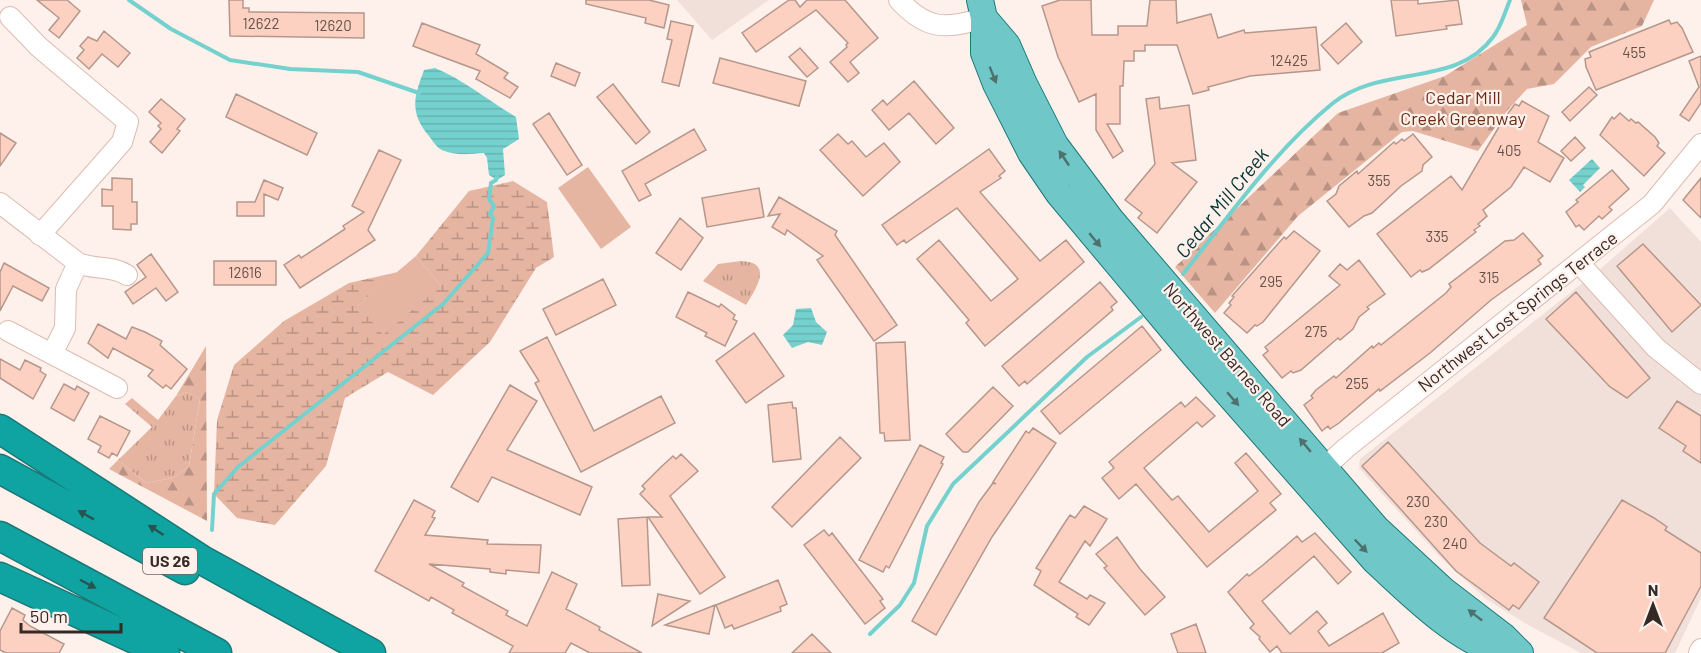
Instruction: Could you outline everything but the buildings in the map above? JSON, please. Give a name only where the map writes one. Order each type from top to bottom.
[{"type":"highway","points":[[0,429],[202,560],[371,653]]},
{"type":"highway","name":"US 26","points":[[0,468],[340,653]]},
{"type":"highway","points":[[0,536],[217,653]]},
{"type":"highway","points":[[0,577],[165,653]]},
{"type":"main road","name":"Northwest Barnes Road","points":[[982,9],[1007,45],[1039,116],[1074,173],[1111,220],[1355,505],[1404,555],[1520,653]]},
{"type":"main road","name":"Northwest Barnes Road","points":[[982,9],[984,53],[1009,112],[1031,153],[1091,235],[1368,554],[1425,606],[1470,639],[1499,653]]},
{"type":"street","points":[[899,0],[918,18],[936,26],[959,25],[982,9]]},
{"type":"street","points":[[10,17],[39,47],[128,122],[122,142],[40,235]]},
{"type":"street","name":"Northwest Lost Springs Terrace","points":[[1324,468],[1353,442],[1580,264],[1652,204],[1701,144]]},
{"type":"street","points":[[0,203],[78,263],[87,266],[116,268],[127,275]]},
{"type":"street","points":[[52,354],[65,328],[66,289],[78,263]]},
{"type":"street","points":[[1580,264],[1656,348],[1701,384]]},
{"type":"street","points":[[8,331],[117,388]]},
{"type":"shaded area","points":[[677,0],[769,0],[712,40]]},
{"type":"shaded area","points":[[1670,208],[1701,242],[1701,598],[1675,653],[1581,653],[1528,625],[1486,599],[1442,559],[1375,486],[1359,468],[1360,459],[1599,270]]},
{"type":"green space","name":"Cedar Mill Creek Greenway","points":[[1521,0],[1654,0],[1642,26],[1591,47],[1554,84],[1527,89],[1506,112],[1478,151],[1413,131],[1402,132],[1298,216],[1215,313],[1175,267],[1338,113],[1445,76],[1527,25]]},
{"type":"green space","points":[[588,167],[631,227],[601,249],[558,188]]},
{"type":"green space","points":[[513,181],[547,202],[554,257],[536,268],[490,342],[433,395],[388,372],[345,398],[326,466],[275,525],[237,518],[214,494],[217,420],[234,365],[284,321],[349,283],[398,272],[358,305],[441,286],[416,256],[469,191]]},
{"type":"green space","points":[[416,256],[441,286],[383,335],[358,305]]},
{"type":"green space","points":[[741,261],[757,266],[760,271],[760,278],[746,305],[703,281],[718,264]]},
{"type":"green space","points":[[206,346],[207,521],[109,469],[118,460],[146,483],[173,478],[189,466],[200,399],[187,392],[176,396]]},
{"type":"green space","points":[[187,392],[200,399],[189,466],[173,478],[146,483],[118,460],[152,427],[125,404],[132,398],[158,420],[176,396]]},
{"type":"water","points":[[435,68],[516,117],[519,139],[503,149],[505,175],[497,180],[489,175],[487,158],[484,153],[457,154],[438,148],[418,119],[415,104],[424,70]]},
{"type":"water","points":[[1592,159],[1600,168],[1583,185],[1585,187],[1580,192],[1569,180]]},
{"type":"water","points":[[811,308],[816,322],[827,332],[822,345],[808,342],[792,348],[783,335],[793,325],[796,309]]},
{"type":"waterway","points":[[129,0],[171,29],[230,60],[290,69],[358,72],[419,93]]},
{"type":"waterway","name":"Cedar Mill Creek","points":[[1183,274],[1272,163],[1333,103],[1352,91],[1373,83],[1439,70],[1478,53],[1496,33],[1510,0]]},
{"type":"waterway","points":[[212,530],[214,494],[238,467],[443,304],[488,253],[493,218],[490,214],[494,206],[489,199],[491,183],[497,177]]},
{"type":"waterway","name":"Cedar Mill Creek","points":[[870,634],[900,605],[914,583],[927,526],[953,484],[1087,357],[1141,317]]}]
